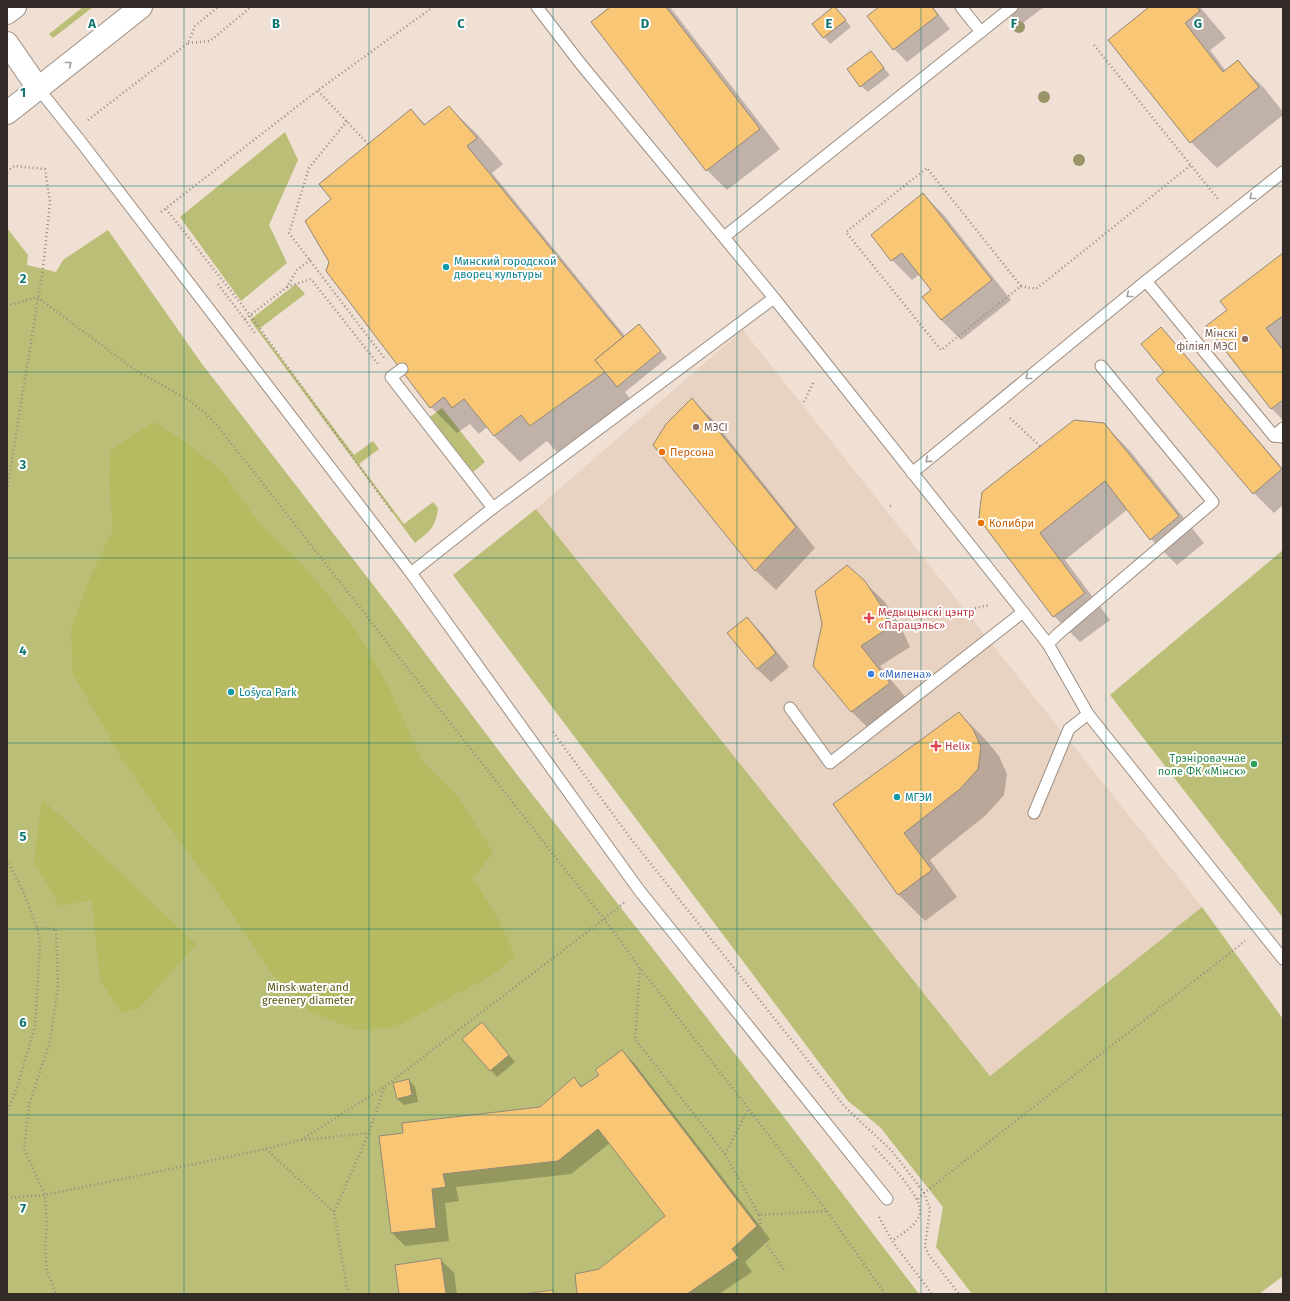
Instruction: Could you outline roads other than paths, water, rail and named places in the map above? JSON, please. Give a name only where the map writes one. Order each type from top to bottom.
[{"type":"main road","points":[[7,13],[15,7]]},
{"type":"main road","points":[[7,113],[141,7]]},
{"type":"main road","points":[[7,43],[38,88]]},
{"type":"lane","points":[[961,7],[980,32]]},
{"type":"lane","points":[[724,237],[1012,7]]},
{"type":"lane","points":[[542,9],[580,63],[774,298],[1048,644],[1088,714],[1283,959]]},
{"type":"lane","points":[[38,88],[411,573],[639,890],[887,1199]]},
{"type":"lane","points":[[912,473],[1146,281],[1283,172]]},
{"type":"lane","points":[[1146,281],[1278,436],[1283,428]]},
{"type":"lane","points":[[411,573],[492,508],[774,298]]},
{"type":"lane","points":[[1048,644],[1213,502],[1101,366]]},
{"type":"lane","points":[[402,369],[392,378],[492,508]]},
{"type":"lane","points":[[790,708],[830,764],[1023,612]]},
{"type":"lane","points":[[1034,813],[1070,729],[1088,714]]},
{"type":"place","name":"Минский городской дворец культуры","points":[[446,267]]},
{"type":"place","name":"Мінскі філіял МЭСІ","points":[[1245,339]]},
{"type":"place","name":"МЭСІ","points":[[696,427]]},
{"type":"place","name":"Персона","points":[[662,452]]},
{"type":"place","name":"Колибри","points":[[981,523]]},
{"type":"place","name":"Медыцынскі цэнтр «Парацэльс»","points":[[869,618]]},
{"type":"place","name":"«Милена»","points":[[871,674]]},
{"type":"place","name":"Lošyca Park","points":[[231,692]]},
{"type":"place","name":"Helix","points":[[936,746]]},
{"type":"place","name":"Трэніровачнае поле ФК «Мінск»","points":[[1254,764]]},
{"type":"place","name":"МГЭИ","points":[[897,797]]},
{"type":"park label","name":"Minsk water and greenery diameter","points":[[308,993]]}]
